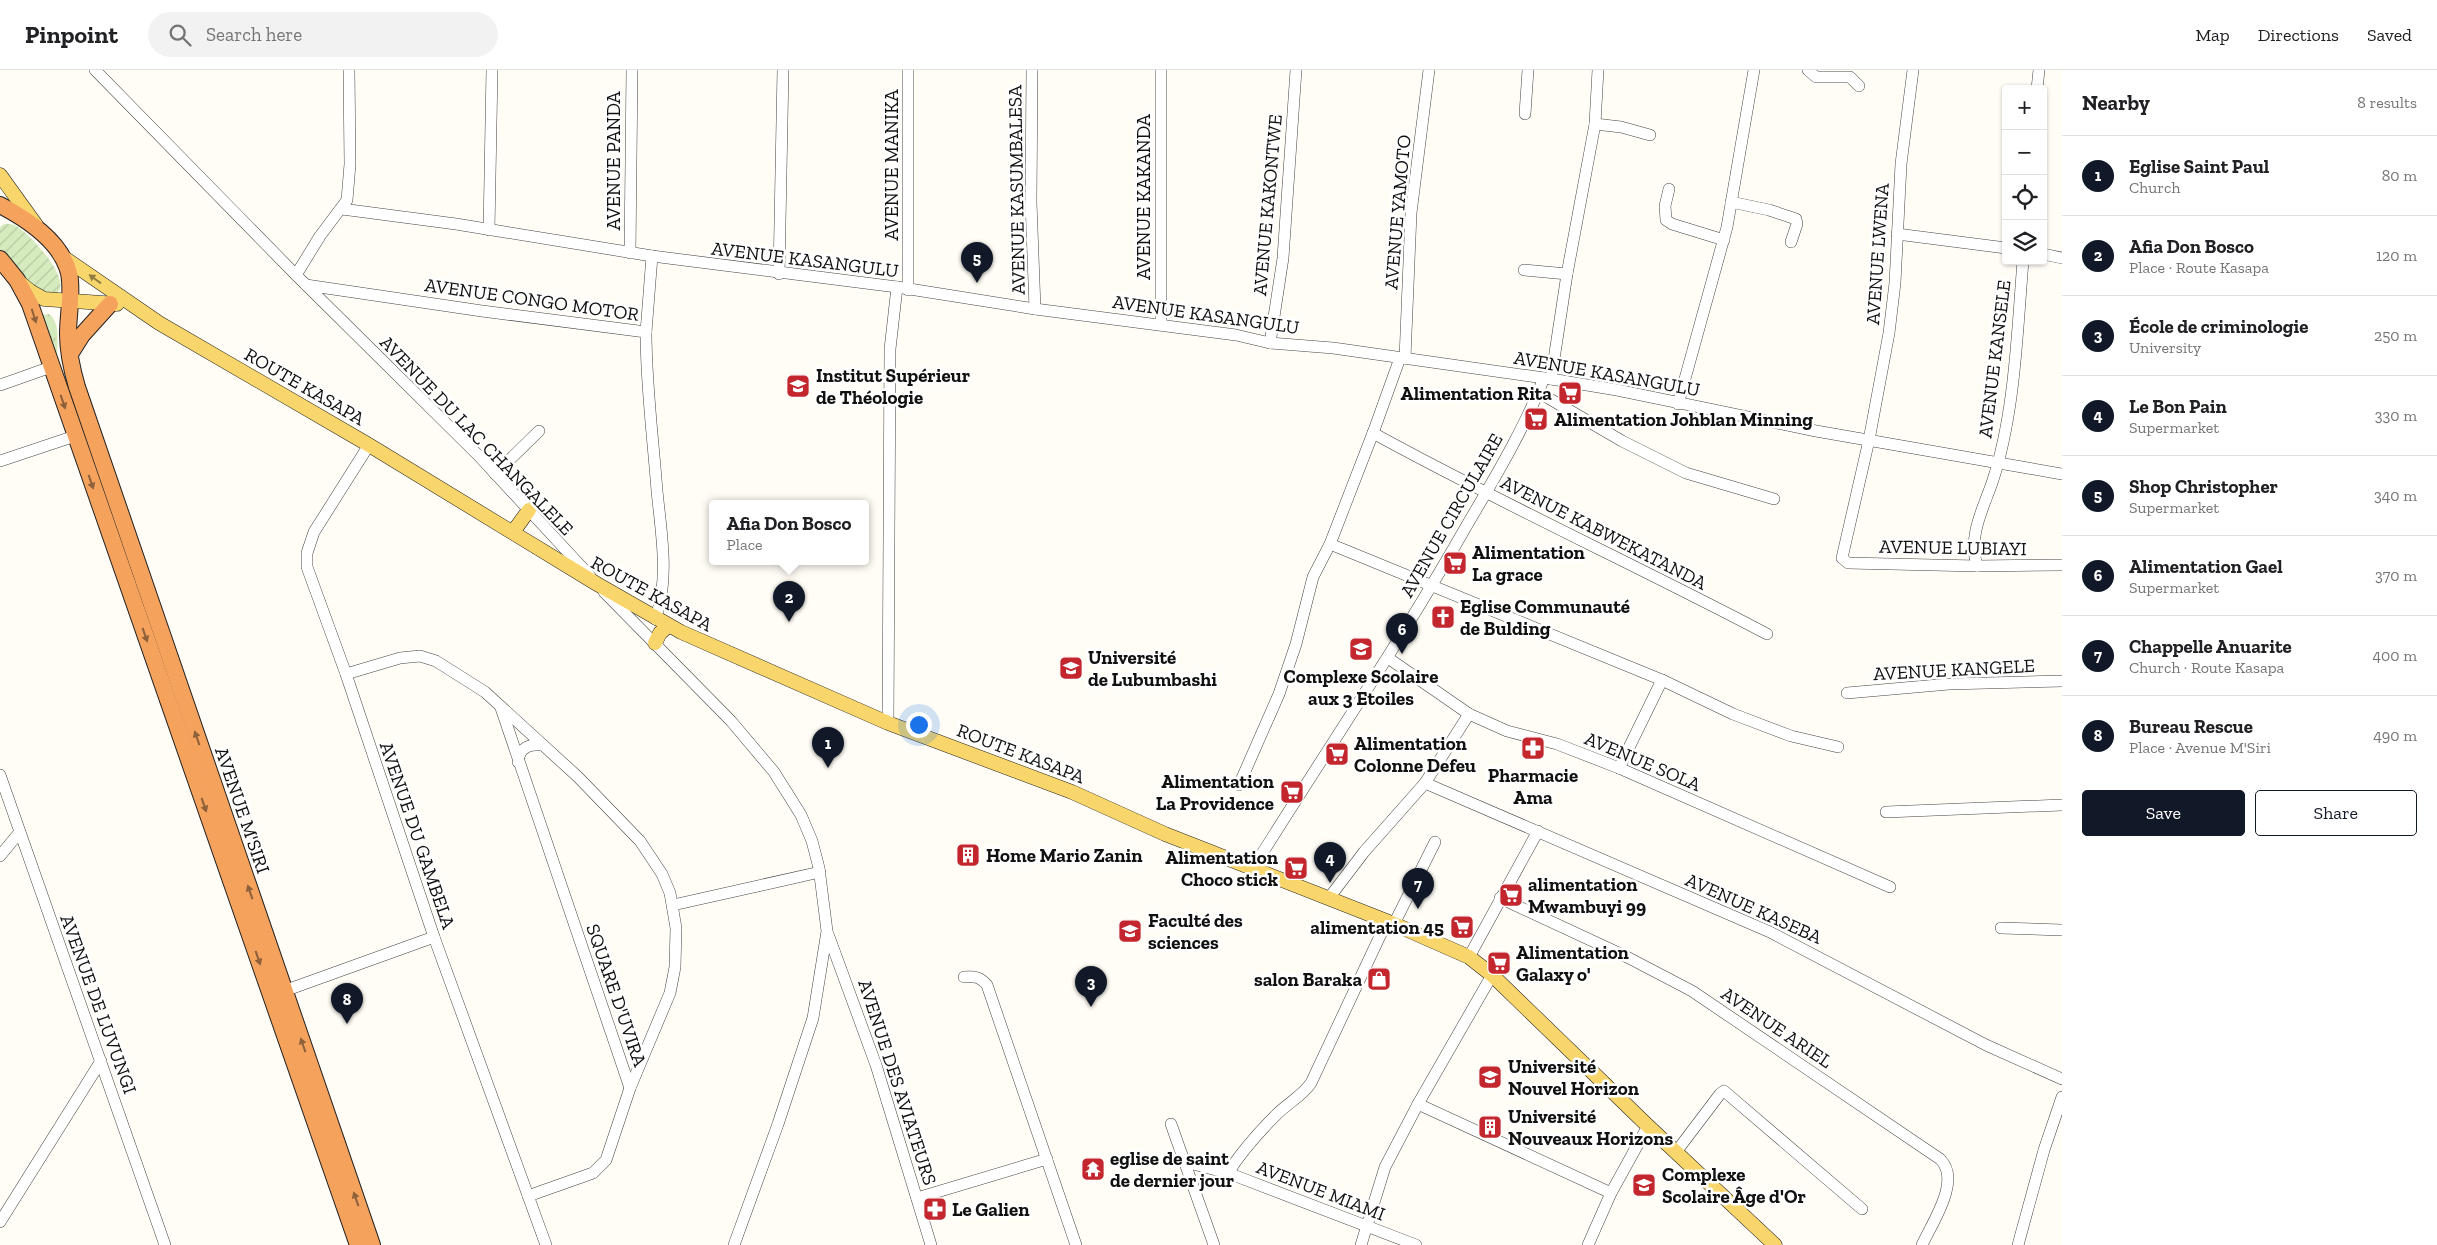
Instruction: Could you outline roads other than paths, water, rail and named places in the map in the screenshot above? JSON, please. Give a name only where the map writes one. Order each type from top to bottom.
[{"type":"highway","name":"AVENUE M'SIRI","points":[[0,205],[41,231],[60,254],[69,274],[68,337],[77,387],[372,1245]]},
{"type":"highway","name":"AVENUE M'SIRI","points":[[0,259],[17,280],[30,304],[358,1245]]},
{"type":"highway","points":[[70,354],[91,324],[110,304]]},
{"type":"main road","points":[[0,175],[41,231]]},
{"type":"main road","name":"ROUTE KASAPA","points":[[60,254],[130,304],[369,445],[655,619],[706,645],[888,722],[1072,792],[1165,834],[1329,898],[1469,957],[1492,975],[1768,1243]]},
{"type":"main road","points":[[17,280],[30,291],[44,299],[130,304]]},
{"type":"main road","points":[[513,532],[529,510]]},
{"type":"main road","points":[[655,643],[660,633],[668,626]]},
{"type":"street","name":"AVENUE DU LAC CHANGALELE","points":[[95,70],[495,474],[597,584],[731,721],[774,772],[801,815],[812,841],[820,872],[827,932],[820,978],[807,1040],[734,1245]]},
{"type":"street","points":[[296,275],[320,236],[342,209],[349,192],[349,70]]},
{"type":"street","points":[[489,230],[492,70]]},
{"type":"street","name":"AVENUE PANDA","points":[[630,253],[632,70]]},
{"type":"street","points":[[779,274],[783,70]]},
{"type":"street","name":"AVENUE MANIKA","points":[[888,722],[890,349],[902,288],[908,70]]},
{"type":"street","name":"AVENUE KASUMBALESA","points":[[1032,70],[1031,202],[1035,309]]},
{"type":"street","name":"AVENUE KAKANDA","points":[[1160,324],[1161,70]]},
{"type":"street","name":"AVENUE KAKONTWE","points":[[1270,342],[1283,258],[1296,70]]},
{"type":"street","name":"AVENUE YAMOTO","points":[[1239,785],[1279,694],[1301,625],[1313,577],[1330,544],[1402,358],[1412,213],[1428,70]]},
{"type":"street","points":[[1526,114],[1528,70]]},
{"type":"street","name":"AVENUE CIRCULAIRE","points":[[1253,868],[1432,586],[1486,492],[1538,392],[1547,379],[1595,124],[1598,70]]},
{"type":"street","points":[[1678,404],[1724,240],[1754,70]]},
{"type":"street","points":[[1808,70],[1816,77],[1850,78],[1859,86]]},
{"type":"street","name":"AVENUE LWENA","points":[[1843,560],[1849,523],[1869,440],[1890,333],[1901,164],[1913,70]]},
{"type":"street","points":[[2037,85],[2039,70]]},
{"type":"street","points":[[1595,124],[1621,127],[1650,135]]},
{"type":"street","points":[[1669,189],[1665,206],[1666,220],[1672,224],[1724,240]]},
{"type":"street","points":[[1731,202],[1769,210],[1796,219],[1797,224],[1791,242]]},
{"type":"street","name":"AVENUE KASANGULU","points":[[342,209],[456,224],[630,253],[779,274],[902,288],[1035,309],[1160,324],[1270,342],[1402,358],[1547,379],[1617,390],[1678,404],[2062,474]]},
{"type":"street","points":[[1897,234],[2002,247]]},
{"type":"street","points":[[2047,255],[2062,258]]},
{"type":"street","points":[[646,332],[652,256]]},
{"type":"street","name":"AVENUE KANSELE","points":[[1977,566],[1973,542],[1975,530],[1999,461],[2012,371],[2023,265]]},
{"type":"street","points":[[1524,270],[1567,274]]},
{"type":"street","name":"AVENUE CONGO MOTOR","points":[[306,285],[482,311],[646,332],[649,404],[661,528],[663,584],[662,598],[655,619]]},
{"type":"street","points":[[0,384],[51,367]]},
{"type":"street","points":[[1538,392],[1622,441],[1686,473],[1774,499]]},
{"type":"street","points":[[495,474],[539,431]]},
{"type":"street","name":"AVENUE KABWEKATANDA","points":[[1374,433],[1457,479],[1680,588],[1767,634]]},
{"type":"street","points":[[0,461],[75,436]]},
{"type":"street","name":"AVENUE DU GAMBELA","points":[[369,445],[314,532],[307,553],[307,567],[346,674],[434,937],[546,1245]]},
{"type":"street","points":[[1330,544],[1662,680],[1734,714],[1780,733],[1838,747]]},
{"type":"street","name":"AVENUE LUBIAYI","points":[[1843,560],[1848,562],[1977,566],[2062,565]]},
{"type":"street","points":[[346,674],[400,658],[428,657],[485,692],[501,707]]},
{"type":"street","name":"AVENUE SOLA","points":[[1388,658],[1469,714],[1507,731],[1557,744],[1619,768],[1890,887]]},
{"type":"street","points":[[1619,768],[1662,680]]},
{"type":"street","name":"AVENUE KANGELE","points":[[1847,693],[1949,684],[2062,681]]},
{"type":"street","name":"SQUARE D'UVIRA","points":[[501,707],[543,745],[640,841],[662,874],[673,905],[676,947],[670,993],[630,1088]]},
{"type":"street","name":"SQUARE D'UVIRA","points":[[501,707],[518,762],[630,1088]]},
{"type":"street","points":[[1329,898],[1364,852],[1425,783],[1469,714]]},
{"type":"street","points":[[518,762],[520,752],[525,748],[535,744],[543,745]]},
{"type":"street","name":"AVENUE DE LUVUNGI","points":[[0,775],[165,1245]]},
{"type":"street","name":"AVENUE KASEBA","points":[[1425,783],[1770,932],[1986,1045],[2062,1079]]},
{"type":"street","points":[[1886,812],[2062,805]]},
{"type":"street","points":[[1469,957],[1538,832]]},
{"type":"street","points":[[0,856],[19,833]]},
{"type":"street","points":[[1228,1173],[1272,1120],[1304,1092],[1311,1083],[1390,923],[1435,842]]},
{"type":"street","points":[[673,905],[820,872]]},
{"type":"street","name":"AVENUE ARIEL","points":[[1500,898],[1627,957],[1692,991],[1940,1159],[1946,1167],[1948,1186],[1922,1245]]},
{"type":"street","points":[[2001,928],[2062,930]]},
{"type":"street","name":"AVENUE DES AVIATEURS","points":[[827,932],[876,1065],[931,1245]]},
{"type":"street","points":[[284,991],[434,937]]},
{"type":"street","points":[[1361,1245],[1385,1167],[1418,1104],[1492,975]]},
{"type":"street","points":[[964,977],[976,976],[987,984],[1076,1245]]},
{"type":"street","points":[[0,1222],[101,1062]]},
{"type":"street","points":[[528,1196],[593,1173],[601,1166],[606,1160],[630,1088]]},
{"type":"street","points":[[1676,1152],[1724,1091],[1862,1209]]},
{"type":"street","points":[[2018,1245],[2062,1097]]},
{"type":"street","points":[[1418,1104],[1611,1193]]},
{"type":"street","points":[[1171,1124],[1214,1245]]},
{"type":"street","points":[[1588,1245],[1611,1193],[1648,1126]]},
{"type":"street","points":[[917,1198],[1047,1159]]},
{"type":"street","name":"AVENUE MIAMI","points":[[1185,1162],[1228,1173],[1416,1245]]},
{"type":"place","name":"Shop Christopher","points":[[977,283]]},
{"type":"place","name":"Institut Supérieur de Théologie","points":[[798,386]]},
{"type":"place","name":"Alimentation Rita","points":[[1570,393]]},
{"type":"place","name":"Alimentation Johblan Minning","points":[[1536,419]]},
{"type":"place","name":"Alimentation La grace","points":[[1455,563]]},
{"type":"place","name":"Eglise Communauté de Bulding","points":[[1443,617]]},
{"type":"place","name":"Afia Don Bosco","points":[[789,622]]},
{"type":"place","name":"Complexe Scolaire aux 3 Etoiles","points":[[1361,649]]},
{"type":"place","name":"Alimentation Gael","points":[[1402,654]]},
{"type":"place","name":"Université de Lubumbashi","points":[[1071,668]]},
{"type":"place","name":"Pharmacie Ama","points":[[1533,748]]},
{"type":"place","name":"Alimentation Colonne Defeu","points":[[1337,754]]},
{"type":"place","name":"Eglise Saint Paul","points":[[828,768]]},
{"type":"place","name":"Alimentation La Providence","points":[[1292,792]]},
{"type":"place","name":"Home Mario Zanin","points":[[968,855]]},
{"type":"place","name":"Alimentation Choco stick","points":[[1296,868]]},
{"type":"place","name":"Le Bon Pain","points":[[1330,883]]},
{"type":"place","name":"alimentation Mwambuyi 99","points":[[1511,895]]},
{"type":"place","name":"Chappelle Anuarite","points":[[1418,909]]},
{"type":"place","name":"alimentation 45","points":[[1462,927]]},
{"type":"place","name":"Faculté des sciences","points":[[1130,931]]},
{"type":"place","name":"Alimentation Galaxy o'","points":[[1499,963]]},
{"type":"place","name":"salon Baraka","points":[[1379,979]]},
{"type":"place","name":"École de criminologie","points":[[1091,1007]]},
{"type":"place","name":"Bureau Rescue","points":[[347,1024]]},
{"type":"place","name":"Université Nouvel Horizon","points":[[1490,1077]]},
{"type":"place","name":"Université Nouveaux Horizons","points":[[1490,1127]]},
{"type":"place","name":"eglise de saint de dernier jour","points":[[1093,1169]]},
{"type":"place","name":"Complexe Scolaire Âge d'Or","points":[[1644,1185]]},
{"type":"place","name":"Le Galien","points":[[935,1209]]}]
